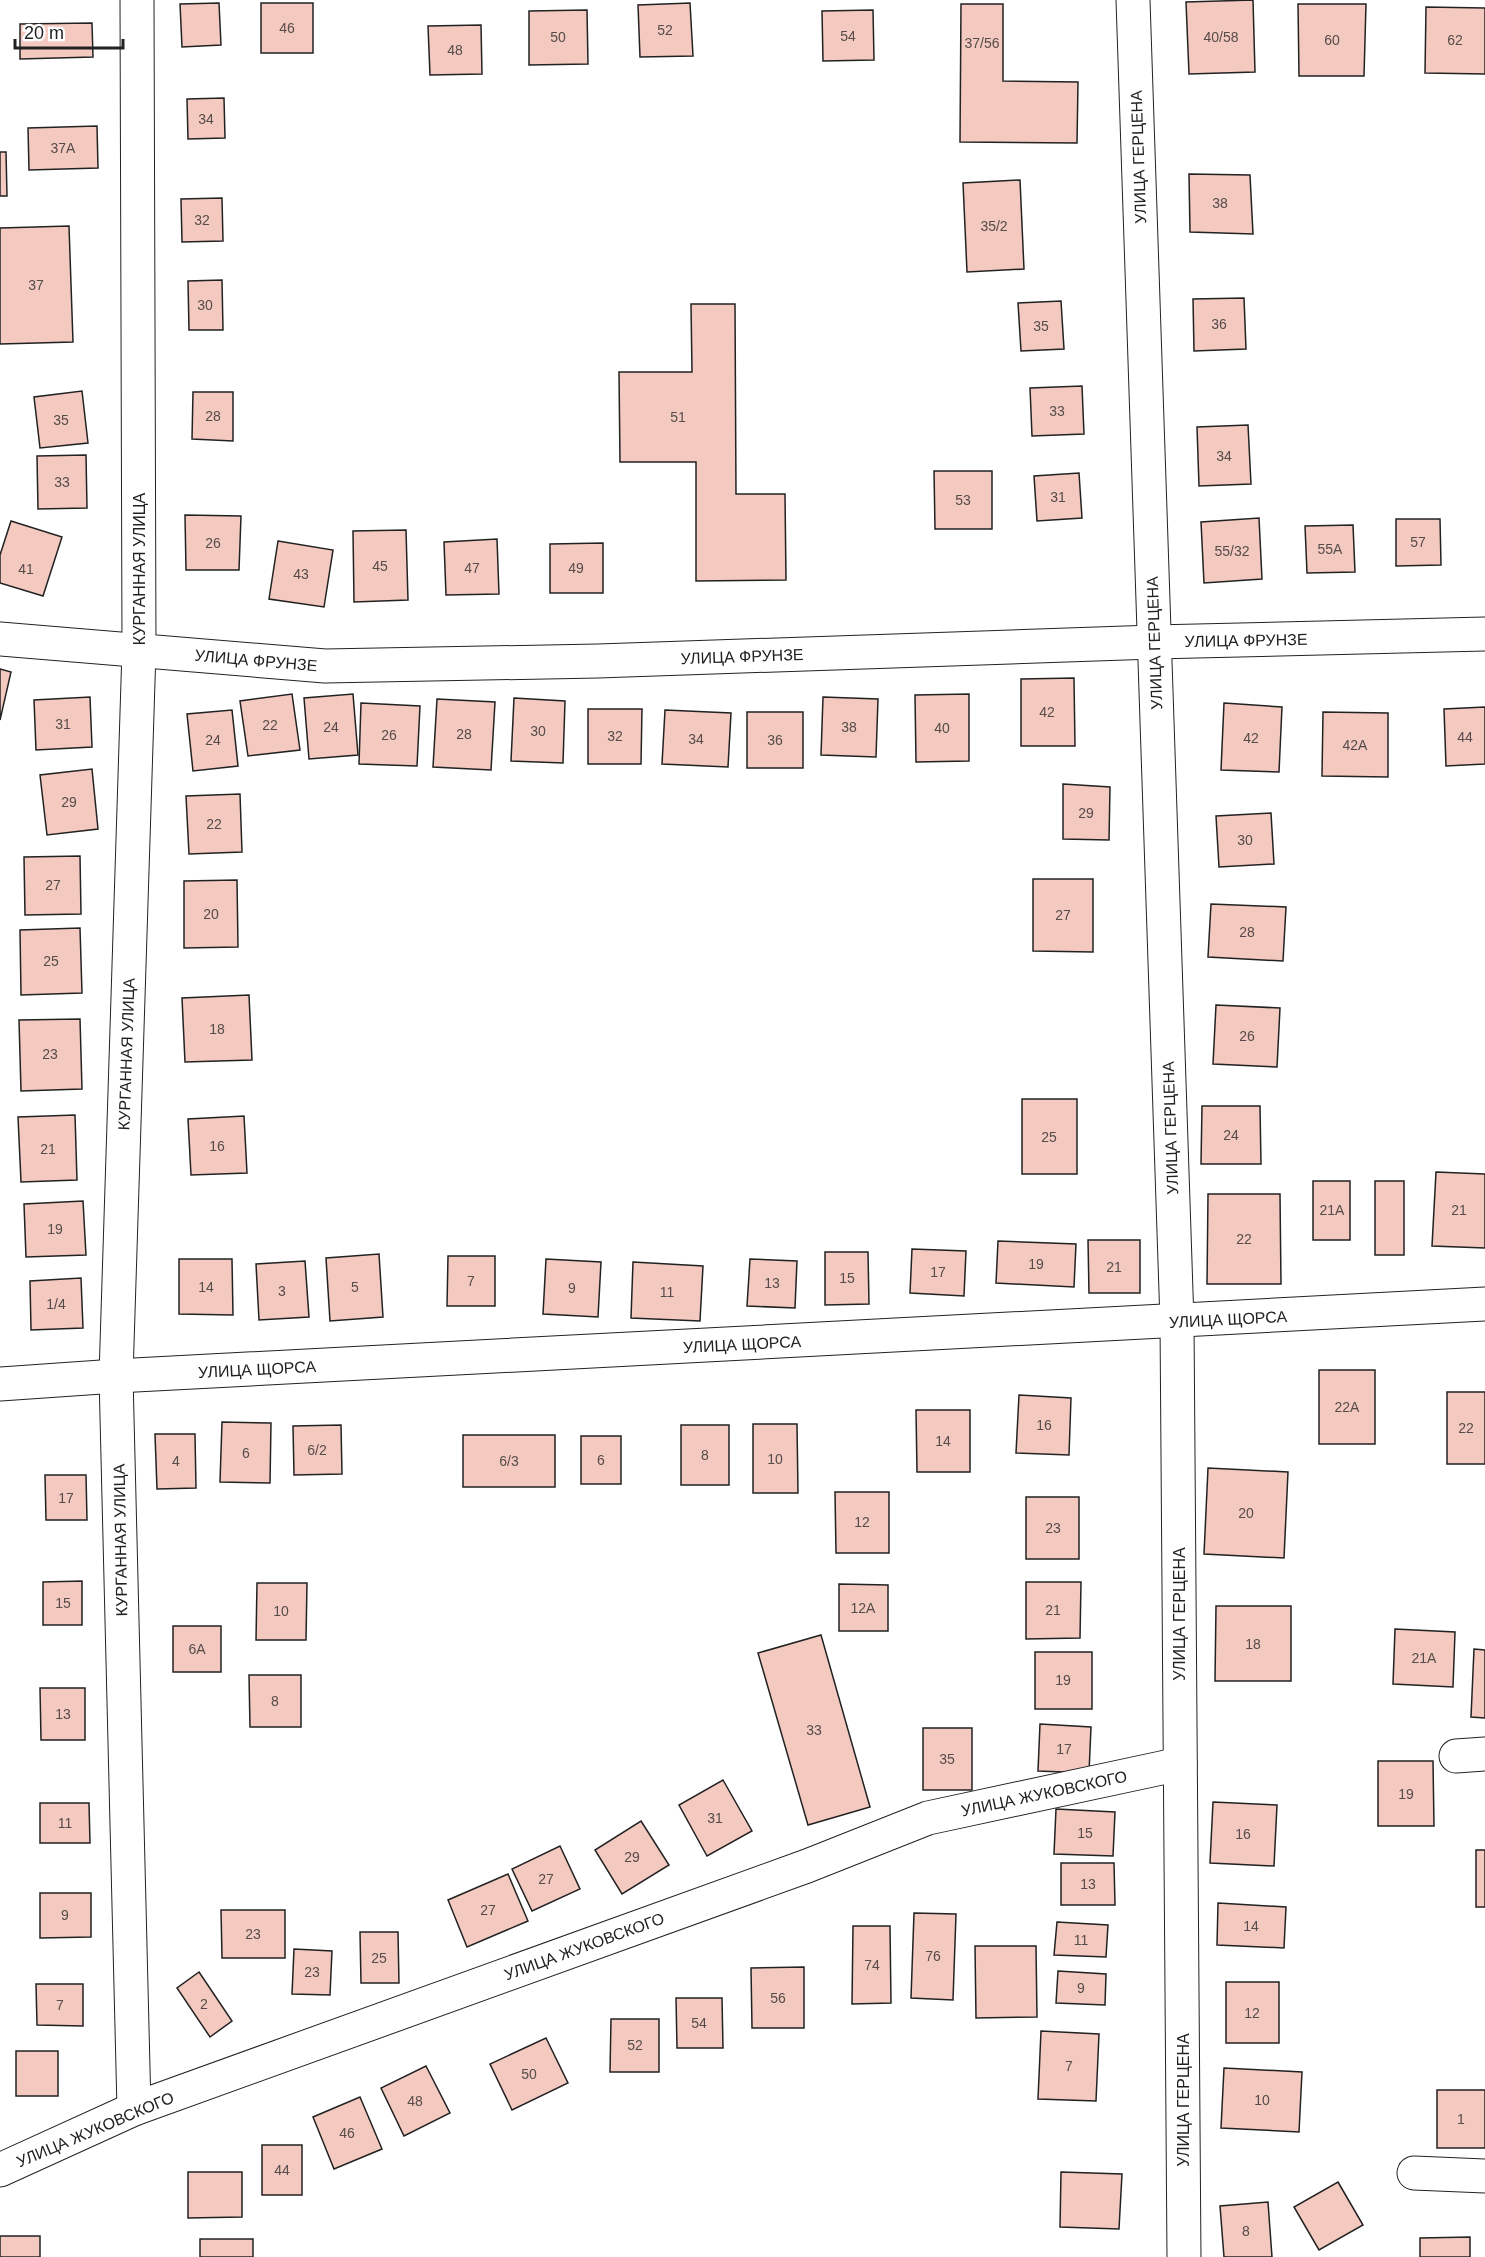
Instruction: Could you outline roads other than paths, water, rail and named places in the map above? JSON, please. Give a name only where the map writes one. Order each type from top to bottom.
[{"type":"street","name":"КУРГАННАЯ УЛИЦА","points":[[134,2109],[116,1376],[139,650],[137,0]]},
{"type":"street","name":"УЛИЦА ГЕРЦЕНА","points":[[1133,0],[1177,1322],[1184,2257]]},
{"type":"street","name":"УЛИЦА ФРУНЗЕ","points":[[0,639],[325,666],[597,662],[1154,642],[1485,634]]},
{"type":"street","name":"УЛИЦА ЩОРСА","points":[[0,1384],[1485,1304]]},
{"type":"street","name":"УЛИЦА ЖУКОВСКОГО","points":[[0,2170],[134,2109],[807,1866],[928,1818],[1180,1764]]},
{"type":"street","points":[[1414,2173],[1485,2176]]}]
